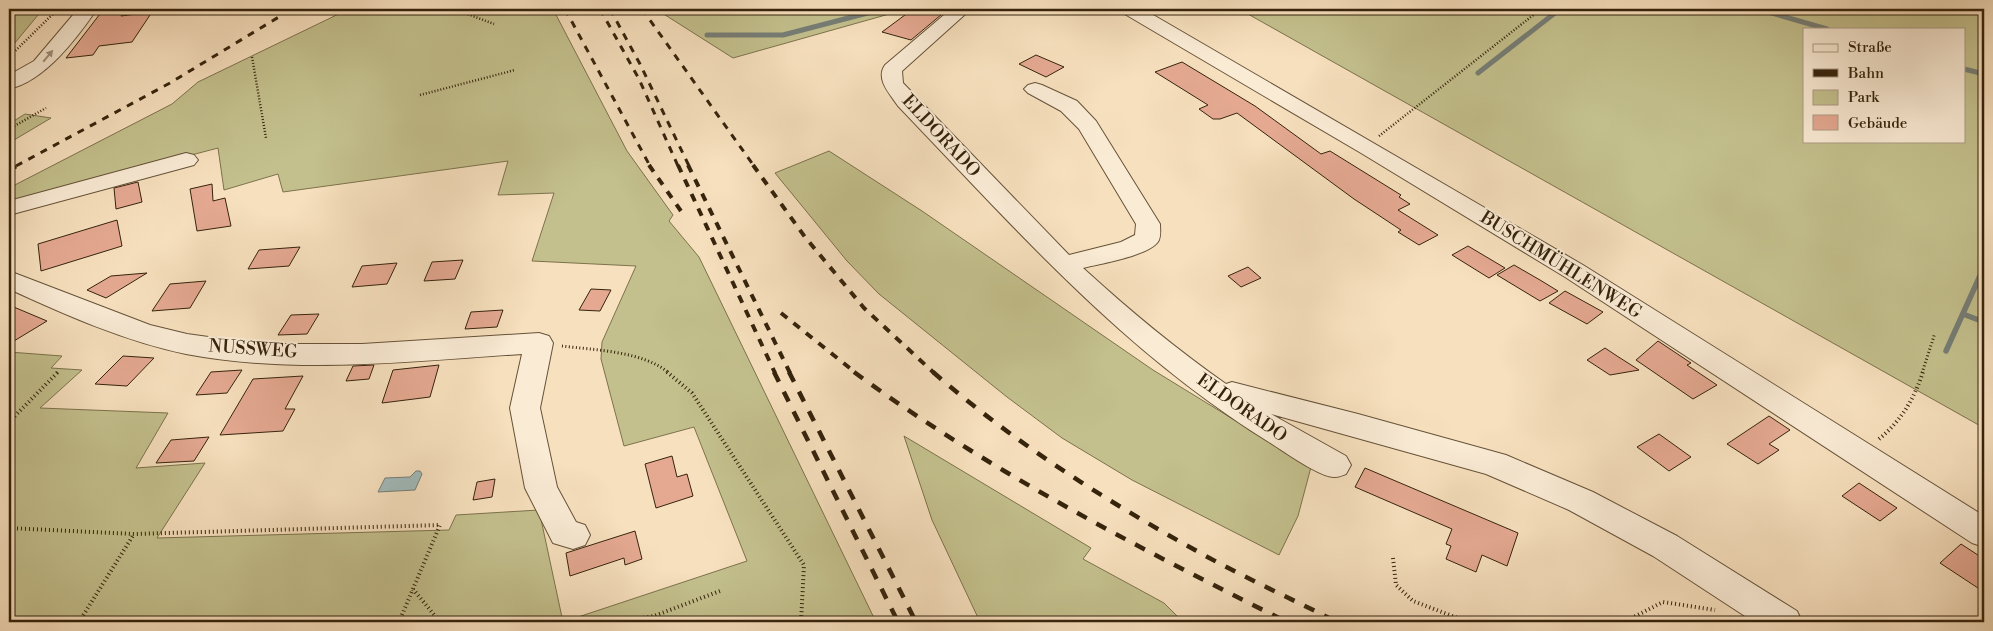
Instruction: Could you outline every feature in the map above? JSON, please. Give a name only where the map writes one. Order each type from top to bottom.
[{"type":"street","points":[[9,72],[56,25],[69,9]]},
{"type":"street","points":[[9,83],[41,64],[88,9]]},
{"type":"street","name":"ELDORADO","points":[[962,9],[892,69],[893,84],[906,101],[1064,265],[1122,317],[1214,389],[1298,446],[1336,465]]},
{"type":"street","name":"BUSCHMÜHLENWEG","points":[[1130,9],[1369,148],[1574,271],[1984,533]]},
{"type":"street","points":[[1035,89],[1069,106],[1088,126],[1148,224],[1146,239],[1130,248],[1064,265]]},
{"type":"street","points":[[9,208],[186,160]]},
{"type":"street","name":"NUSSWEG","points":[[9,279],[112,324],[186,344],[266,354],[361,352],[539,343]]},
{"type":"street","points":[[539,343],[525,408],[541,488],[565,533],[573,534]]},
{"type":"street","points":[[1214,389],[1358,425],[1495,464],[1581,501],[1665,546],[1784,622]]},
{"type":"path","points":[[9,57],[58,9]]},
{"type":"path","points":[[454,9],[494,24]]},
{"type":"path","points":[[1369,148],[1383,132],[1541,9]]},
{"type":"path","points":[[252,56],[266,138]]},
{"type":"path","points":[[420,95],[514,70]]},
{"type":"path","points":[[9,129],[46,108]]},
{"type":"path","points":[[1857,453],[1886,434],[1910,406],[1935,333]]},
{"type":"path","points":[[539,343],[622,353],[662,368],[692,393],[804,565],[802,622]]},
{"type":"path","points":[[9,422],[59,371]]},
{"type":"path","points":[[9,528],[134,534],[440,525],[399,622]]},
{"type":"path","points":[[79,622],[134,534]]},
{"type":"path","points":[[1393,558],[1396,585],[1413,601],[1468,622]]},
{"type":"path","points":[[413,588],[440,622]]},
{"type":"path","points":[[620,622],[654,616],[720,591]]},
{"type":"path","points":[[1624,622],[1663,602],[1722,611]]},
{"type":"green space","points":[[9,9],[43,9],[9,50]]},
{"type":"green space","points":[[349,9],[553,9],[627,151],[673,215],[669,221],[699,257],[876,622],[563,622],[747,561],[694,427],[624,446],[601,359],[602,342],[636,266],[532,261],[554,193],[498,195],[508,161],[283,192],[278,174],[224,190],[218,148],[9,203],[9,188],[172,104],[198,82]]},
{"type":"green space","points":[[662,9],[907,9],[733,58],[662,13]]},
{"type":"green space","points":[[1239,9],[1984,9],[1984,428]]},
{"type":"green space","points":[[25,114],[51,118],[9,143],[9,124]]},
{"type":"green space","points":[[829,151],[922,211],[1153,370],[1311,467],[1298,516],[1279,555],[1132,480],[1062,438],[1007,397],[879,294],[847,261],[775,173]]},
{"type":"green space","points":[[9,352],[62,356],[51,368],[82,370],[40,408],[168,413],[136,468],[205,463],[157,538],[449,530],[456,515],[539,510],[563,622],[9,622]]},
{"type":"green space","points":[[904,436],[1091,548],[1083,559],[1164,603],[1183,622],[980,622],[932,520]]},
{"type":"water","points":[[416,471],[420,471],[422,474],[415,490],[378,492],[385,478],[410,477]]},
{"type":"building","points":[[126,9],[121,16],[152,12],[132,42],[99,46],[93,55],[66,58],[103,10]]},
{"type":"building","points":[[924,9],[948,9],[911,40],[882,32],[909,12],[917,14]]},
{"type":"building","points":[[1036,55],[1064,67],[1046,77],[1019,64]]},
{"type":"building","points":[[1182,62],[1255,106],[1321,154],[1330,151],[1401,195],[1399,197],[1410,204],[1398,210],[1438,235],[1419,245],[1398,232],[1401,230],[1354,199],[1237,113],[1220,119],[1213,119],[1199,109],[1208,105],[1155,72]]},
{"type":"building","points":[[138,182],[142,202],[116,209],[114,188]]},
{"type":"building","points":[[212,184],[213,201],[225,198],[231,226],[197,231],[190,189]]},
{"type":"building","points":[[117,220],[122,246],[41,271],[38,244]]},
{"type":"building","points":[[1468,246],[1505,268],[1489,278],[1452,255]]},
{"type":"building","points":[[300,247],[289,266],[248,269],[259,250]]},
{"type":"building","points":[[463,260],[455,279],[424,281],[432,262]]},
{"type":"building","points":[[397,263],[387,284],[352,287],[362,266]]},
{"type":"building","points":[[1514,265],[1558,291],[1540,301],[1497,275]]},
{"type":"building","points":[[1248,267],[1261,278],[1241,287],[1228,276]]},
{"type":"building","points":[[147,273],[106,298],[87,290],[111,276]]},
{"type":"building","points":[[206,281],[190,308],[152,311],[170,284]]},
{"type":"building","points":[[591,289],[611,290],[600,311],[579,310]]},
{"type":"building","points":[[1565,291],[1603,312],[1587,324],[1549,303]]},
{"type":"building","points":[[9,305],[47,321],[9,344]]},
{"type":"building","points":[[503,310],[497,327],[465,329],[471,312]]},
{"type":"building","points":[[319,314],[307,334],[278,335],[291,315]]},
{"type":"building","points":[[1658,341],[1691,363],[1687,365],[1717,385],[1693,399],[1636,360]]},
{"type":"building","points":[[1605,348],[1639,370],[1610,375],[1587,360]]},
{"type":"building","points":[[123,356],[154,358],[127,386],[95,384]]},
{"type":"building","points":[[374,365],[369,379],[346,381],[353,366]]},
{"type":"building","points":[[439,365],[430,397],[382,403],[393,370]]},
{"type":"building","points":[[242,370],[227,393],[196,395],[211,372]]},
{"type":"building","points":[[303,376],[285,409],[295,409],[283,431],[220,435],[253,379]]},
{"type":"building","points":[[1769,416],[1790,430],[1769,444],[1779,450],[1758,464],[1727,444]]},
{"type":"building","points":[[1659,434],[1691,457],[1669,471],[1637,447]]},
{"type":"building","points":[[209,437],[194,461],[156,463],[171,440]]},
{"type":"building","points":[[672,456],[677,477],[687,474],[693,496],[656,508],[645,464]]},
{"type":"building","points":[[1365,468],[1518,533],[1507,566],[1482,555],[1476,572],[1446,559],[1451,546],[1446,544],[1452,529],[1355,487]]},
{"type":"building","points":[[495,479],[492,497],[473,500],[477,482]]},
{"type":"building","points":[[1859,483],[1897,508],[1880,521],[1842,496]]},
{"type":"building","points":[[635,531],[642,559],[625,565],[624,558],[570,576],[566,553]]},
{"type":"building","points":[[1961,544],[1984,559],[1984,592],[1940,563]]},
{"type":"waterway","points":[[707,35],[783,35],[883,9]]},
{"type":"waterway","points":[[1478,73],[1560,9]]},
{"type":"waterway","points":[[1758,9],[1824,28]]},
{"type":"waterway","points":[[1966,70],[1984,74]]},
{"type":"waterway","points":[[1946,351],[1984,267]]},
{"type":"waterway","points":[[1963,314],[1984,322]]},
{"type":"railway","points":[[16,166],[170,83],[292,9]]},
{"type":"railway","points":[[565,9],[650,166]]},
{"type":"railway","points":[[600,9],[639,79],[678,166]]},
{"type":"railway","points":[[610,9],[640,64],[689,166]]},
{"type":"railway","points":[[642,9],[754,166]]},
{"type":"railway","points":[[9,170],[19,165]]},
{"type":"railway","points":[[649,165],[683,214]]},
{"type":"railway","points":[[678,165],[775,373]]},
{"type":"railway","points":[[688,165],[790,373]]},
{"type":"railway","points":[[753,165],[805,237],[864,308],[934,373]]},
{"type":"railway","points":[[781,313],[856,373]]},
{"type":"railway","points":[[774,372],[898,622]]},
{"type":"railway","points":[[789,372],[916,622]]},
{"type":"railway","points":[[854,372],[905,408],[1011,475],[1120,536],[1287,622]]},
{"type":"railway","points":[[933,372],[994,422],[1026,445],[1126,510],[1212,560],[1337,622]]}]
